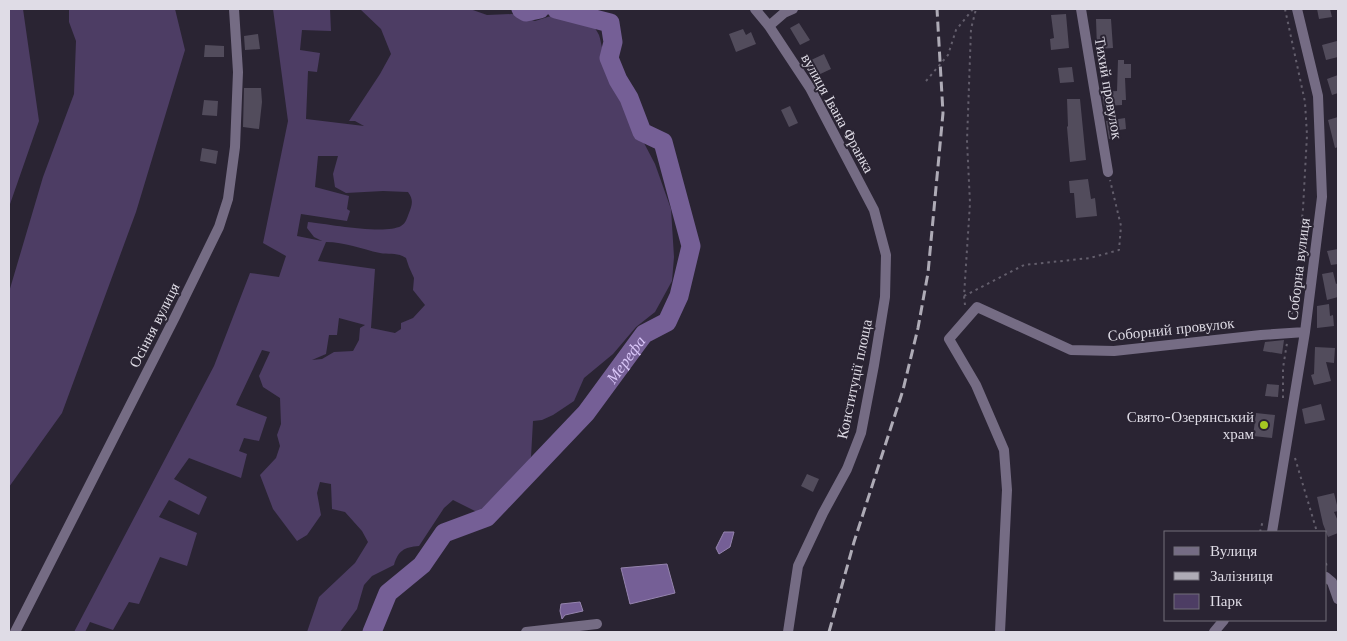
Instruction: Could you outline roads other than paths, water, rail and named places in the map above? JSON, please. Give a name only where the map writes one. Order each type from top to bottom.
[{"type":"street","name":"Осіння вулиця","points":[[15,632],[219,227],[228,199],[234,148],[238,72],[234,9]]},
{"type":"street","name":"вулиця Івана Франка","points":[[755,9],[769,26],[810,88],[874,210]]},
{"type":"street","points":[[769,26],[784,13],[792,9]]},
{"type":"street","name":"Тихий провулок","points":[[1081,9],[1108,172]]},
{"type":"street","name":"Соборна вулиця","points":[[1272,531],[1305,332],[1322,197],[1318,96],[1296,9]]},
{"type":"street","name":"Конституції площа","points":[[788,632],[798,566],[823,513],[847,469],[863,423],[885,297],[886,255],[874,210]]},
{"type":"street","name":"Соборний провулок","points":[[1000,632],[1007,490],[1004,450],[976,385],[949,339],[978,307],[1071,350],[1114,352],[1261,335],[1305,332]]},
{"type":"street","points":[[1327,578],[1332,582],[1338,599]]},
{"type":"street","points":[[1214,632],[1223,621]]},
{"type":"street","points":[[526,632],[597,624]]},
{"type":"waterway","name":"Мерефа","points":[[521,9],[526,12],[540,9]]},
{"type":"waterway","name":"Мерефа","points":[[372,632],[388,593],[422,565],[444,533],[487,517],[586,413],[644,334],[667,322],[679,296],[691,246],[663,142],[642,132],[629,98],[618,80],[609,58],[613,42],[610,23],[556,9]]},
{"type":"railway","points":[[829,632],[854,542],[903,390],[918,328],[928,273],[943,113],[937,9]]},
{"type":"place","name":"Свято-Озерянський храм","points":[[1264,425]]}]
